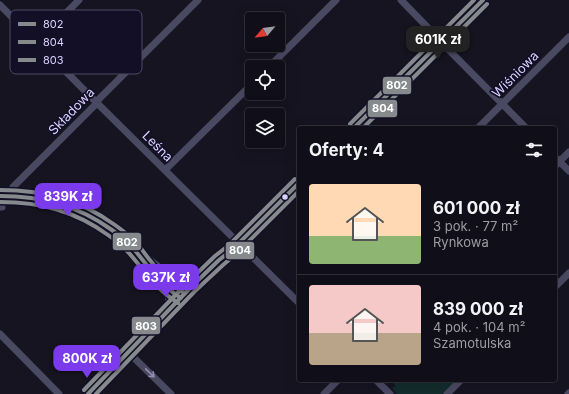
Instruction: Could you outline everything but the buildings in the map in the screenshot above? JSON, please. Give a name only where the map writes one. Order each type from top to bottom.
[{"type":"street","points":[[69,10],[79,0]]},
{"type":"street","name":"Składowa","points":[[142,56],[198,0]]},
{"type":"street","points":[[276,60],[336,0]]},
{"type":"street","points":[[401,0],[524,126]]},
{"type":"street","points":[[356,126],[483,0]]},
{"type":"street","name":"Leśna","points":[[0,5],[10,15]]},
{"type":"street","name":"Wiśniowa","points":[[480,126],[569,37]]},
{"type":"street","name":"Leśna","points":[[68,74],[165,170],[236,246],[297,301]]},
{"type":"street","name":"Składowa","points":[[13,187],[124,74]]},
{"type":"street","points":[[165,170],[245,91]]},
{"type":"street","points":[[557,161],[569,152]]},
{"type":"street","points":[[557,163],[569,171]]},
{"type":"street","points":[[132,247],[165,286],[174,294],[181,298],[188,296],[297,185]]},
{"type":"street","points":[[0,196],[37,198],[55,202],[69,206],[100,221],[178,284],[182,290],[181,298]]},
{"type":"street","points":[[88,394],[205,273],[236,246]]},
{"type":"street","points":[[178,284],[193,281],[205,273]]},
{"type":"street","points":[[557,285],[569,273]]},
{"type":"street","points":[[165,286],[169,293],[170,302],[166,313]]},
{"type":"street","points":[[0,334],[59,394]]},
{"type":"street","points":[[128,352],[172,394]]},
{"type":"street","points":[[324,394],[336,382]]},
{"type":"street","points":[[378,382],[390,394]]},
{"type":"street","points":[[447,394],[460,382]]},
{"type":"green space","points":[[392,382],[454,382],[442,394],[397,394],[392,388],[396,386]]},
{"type":"transit line","name":"803","points":[[350,124],[474,0]]},
{"type":"transit line","name":"802","points":[[356,126],[483,0]]},
{"type":"transit line","name":"804","points":[[365,126],[487,4]]},
{"type":"transit line","name":"803","points":[[84,390],[187,283],[215,256],[229,245],[295,179]]},
{"type":"transit line","name":"802","points":[[88,394],[191,287],[219,260],[233,249],[297,185]]},
{"type":"transit line","name":"803","points":[[0,190],[16,190],[46,194],[74,202],[101,216],[134,240],[161,273],[174,286],[184,293]]},
{"type":"transit line","name":"804","points":[[96,394],[195,291],[237,253],[297,193]]},
{"type":"transit line","name":"802","points":[[0,196],[15,196],[45,200],[72,208],[99,221],[128,243],[161,281],[181,298]]},
{"type":"transit line","name":"804","points":[[0,202],[15,202],[43,206],[70,214],[96,227],[123,247],[147,276],[178,303]]}]
